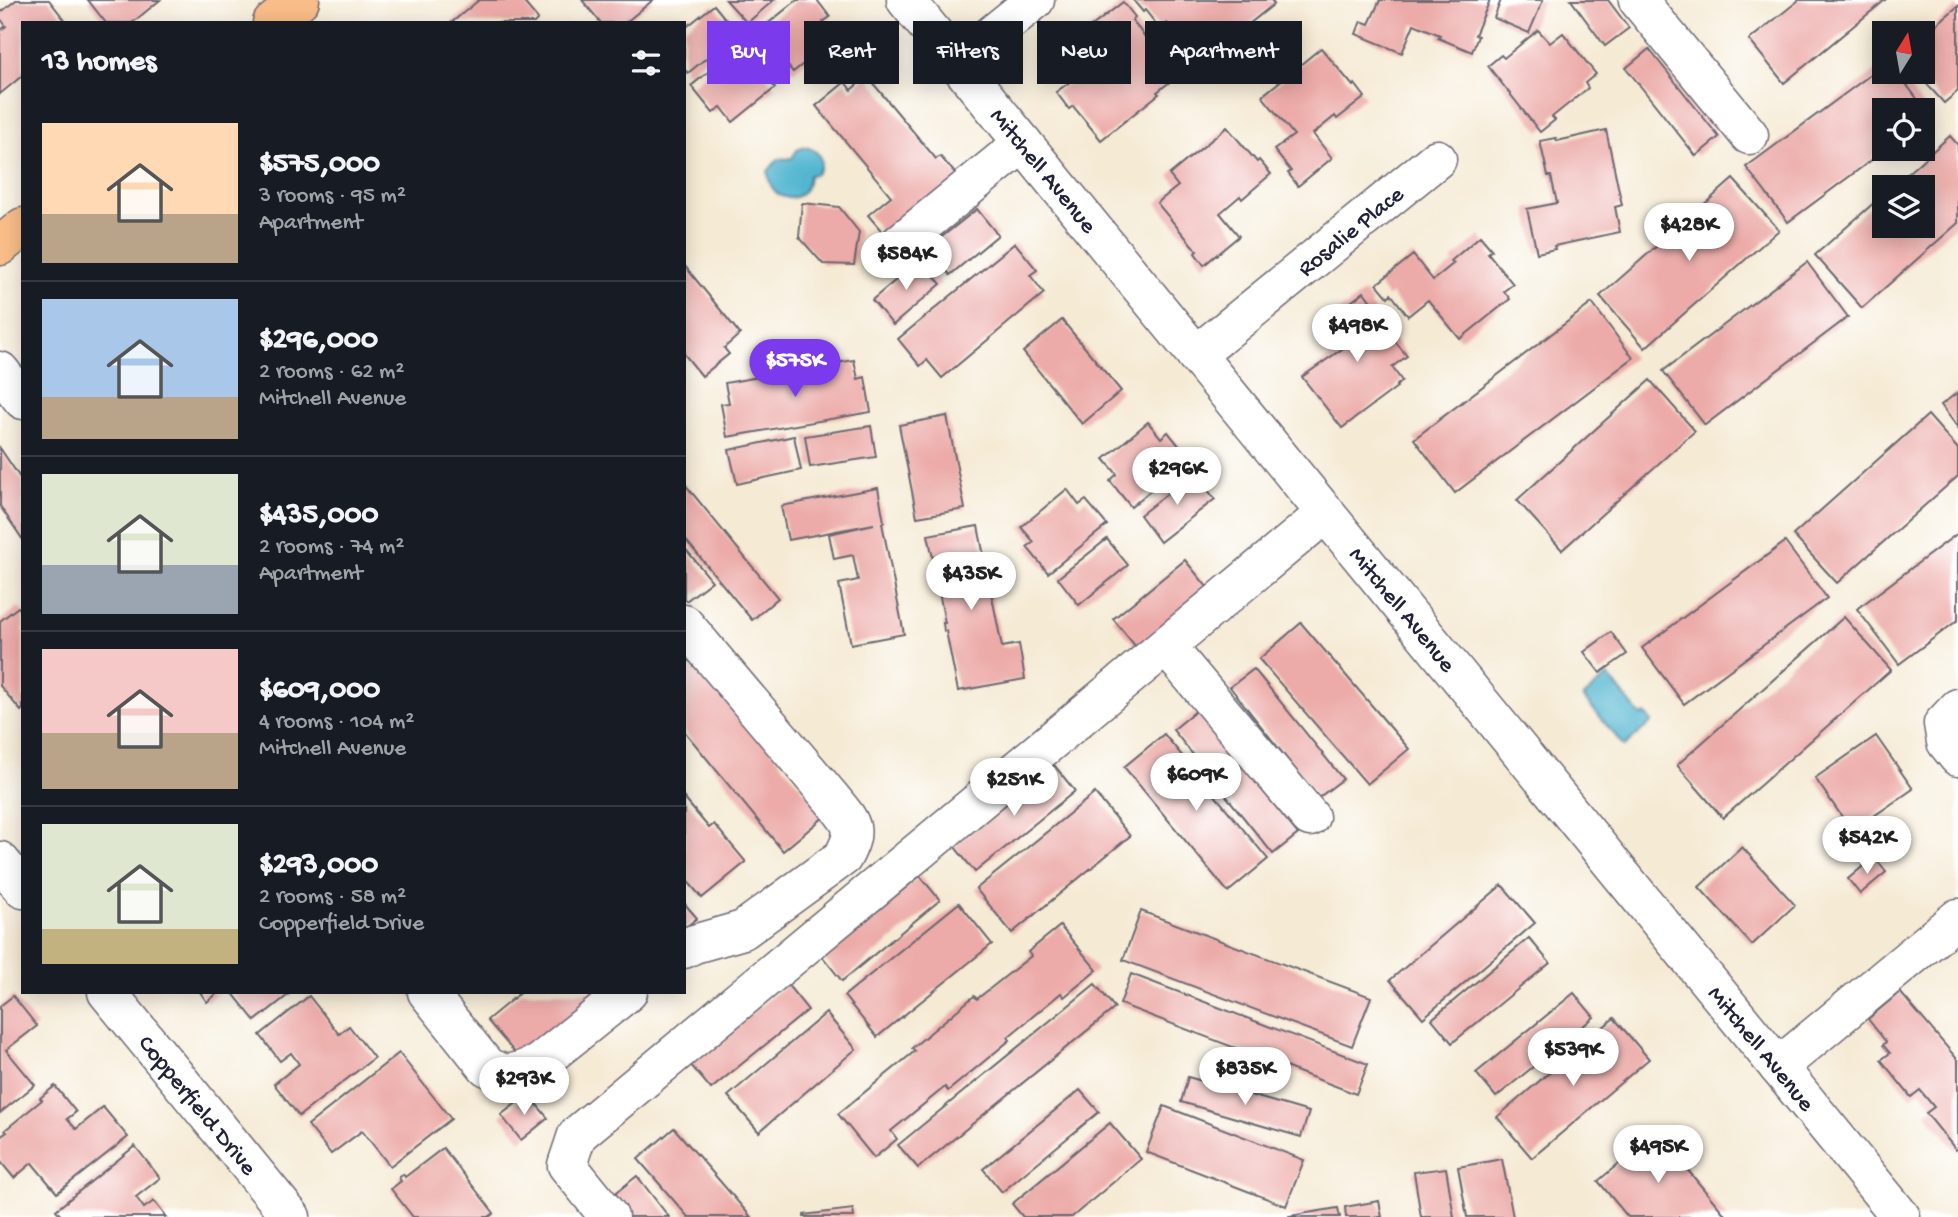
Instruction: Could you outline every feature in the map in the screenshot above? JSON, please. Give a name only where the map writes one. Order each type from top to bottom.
[{"type":"main road","points":[[274,21],[300,0]]},
{"type":"main road","points":[[0,246],[21,229]]},
{"type":"street","name":"Mitchell Avenue","points":[[906,0],[923,21]]},
{"type":"street","points":[[1009,21],[1035,0]]},
{"type":"street","points":[[1638,0],[1749,135]]},
{"type":"street","name":"Mitchell Avenue","points":[[974,84],[1901,1217]]},
{"type":"street","points":[[899,243],[1023,143]]},
{"type":"street","name":"Rosalie Place","points":[[1196,355],[1437,159]]},
{"type":"street","points":[[0,371],[21,397]]},
{"type":"street","points":[[609,1217],[567,1165],[578,1135],[1326,513]]},
{"type":"street","points":[[686,626],[832,799],[851,824],[853,839],[843,857],[743,930],[686,948]]},
{"type":"street","points":[[1166,646],[1310,817]]},
{"type":"street","points":[[1958,708],[1943,724],[1946,742],[1958,757]]},
{"type":"street","points":[[0,861],[21,887]]},
{"type":"street","points":[[1778,1067],[1958,918]]},
{"type":"street","name":"Copperfield Drive","points":[[109,994],[291,1217]]},
{"type":"street","points":[[429,994],[487,1067],[505,1074],[538,1064],[626,994]]},
{"type":"water","points":[[804,147],[817,153],[821,160],[819,169],[816,174],[809,175],[807,186],[802,193],[788,198],[780,195],[770,182],[768,171],[777,160],[792,158],[797,150]]},
{"type":"water","points":[[1608,676],[1641,716],[1645,714],[1652,722],[1624,746],[1583,697]]},
{"type":"building","points":[[16,0],[49,0],[65,21],[21,21],[21,77],[0,94],[0,31],[6,26],[0,13]]},
{"type":"building","points":[[88,0],[160,0],[134,21],[104,21]]},
{"type":"building","points":[[479,0],[522,0],[538,19],[536,21],[453,21]]},
{"type":"building","points":[[582,0],[653,0],[627,21],[599,21]]},
{"type":"building","points":[[726,0],[774,0],[749,21],[745,21]]},
{"type":"building","points":[[797,0],[817,0],[830,17],[824,21],[804,21],[804,63],[793,72],[790,68],[790,21],[771,21]]},
{"type":"building","points":[[1133,0],[1271,0],[1274,4],[1253,21],[1154,21],[1145,10],[1143,12]]},
{"type":"building","points":[[1380,0],[1490,0],[1475,35],[1478,36],[1472,52],[1438,38],[1440,35],[1414,24],[1402,53],[1356,34],[1361,21],[1369,24]]},
{"type":"building","points":[[1501,0],[1543,0],[1529,33],[1494,18]]},
{"type":"building","points":[[1571,0],[1608,0],[1629,28],[1605,46]]},
{"type":"building","points":[[1799,0],[1885,0],[1784,83],[1749,40]]},
{"type":"building","points":[[1123,2],[1135,17],[1132,20],[1145,37],[1145,84],[1167,84],[1157,92],[1159,94],[1101,140],[1073,106],[1069,109],[1056,92],[1067,84],[1131,84],[1131,21],[1099,21]]},
{"type":"building","points":[[714,5],[727,21],[707,21],[707,57],[688,73],[686,27]]},
{"type":"building","points":[[1958,6],[1958,91],[1944,103],[1927,84],[1936,84],[1936,25]]},
{"type":"building","points":[[1538,30],[1550,43],[1563,33],[1596,74],[1585,83],[1588,88],[1552,117],[1555,120],[1540,132],[1488,66],[1501,55],[1504,58]]},
{"type":"building","points":[[1321,48],[1365,97],[1313,134],[1332,158],[1298,186],[1288,173],[1291,171],[1274,150],[1294,135],[1262,96],[1277,84],[1302,84],[1302,63]]},
{"type":"building","points":[[1649,49],[1719,137],[1696,156],[1626,68]]},
{"type":"building","points":[[707,73],[707,84],[772,84],[775,88],[733,122],[721,107],[713,113],[691,86]]},
{"type":"building","points":[[1872,74],[1872,84],[1906,84],[1916,98],[1872,98],[1872,160],[1788,222],[1746,167]]},
{"type":"building","points":[[843,84],[846,84],[851,90],[858,84],[874,84],[936,159],[940,156],[963,182],[891,242],[868,215],[891,196],[816,106]]},
{"type":"building","points":[[1227,127],[1271,174],[1242,199],[1240,196],[1220,213],[1239,236],[1204,265],[1195,253],[1197,251],[1157,203],[1178,186],[1169,175]]},
{"type":"building","points":[[1606,130],[1622,205],[1615,207],[1620,232],[1554,246],[1555,249],[1537,253],[1527,209],[1557,203],[1540,141],[1556,138],[1557,141]]},
{"type":"building","points":[[1950,136],[1958,145],[1958,223],[1862,308],[1815,255],[1872,205],[1872,238],[1935,238],[1935,175],[1906,175],[1922,161],[1935,161],[1935,149]]},
{"type":"building","points":[[1733,179],[1779,230],[1645,348],[1600,296]]},
{"type":"building","points":[[802,203],[839,207],[859,232],[854,265],[823,264],[799,237]]},
{"type":"building","points":[[977,209],[998,235],[950,275],[928,248]]},
{"type":"building","points":[[1480,236],[1492,250],[1488,253],[1513,284],[1504,291],[1510,299],[1460,339],[1428,300],[1408,316],[1391,294],[1388,297],[1377,284],[1413,255],[1433,280]]},
{"type":"building","points":[[1015,243],[1037,270],[1030,275],[1044,293],[942,378],[927,360],[920,366],[898,339]]},
{"type":"building","points":[[920,260],[941,284],[893,325],[872,300]]},
{"type":"building","points":[[1807,262],[1848,317],[1705,425],[1663,371]]},
{"type":"building","points":[[686,267],[740,334],[724,348],[729,354],[702,376],[686,356]]},
{"type":"building","points":[[1364,292],[1372,303],[1370,305],[1388,328],[1386,330],[1407,356],[1392,367],[1402,381],[1397,387],[1342,428],[1302,377],[1349,344],[1329,319]]},
{"type":"building","points":[[1592,303],[1633,358],[1455,493],[1414,439]]},
{"type":"building","points":[[1062,320],[1121,391],[1082,424],[1023,352]]},
{"type":"building","points":[[854,360],[858,379],[865,377],[871,412],[727,437],[721,404],[729,403],[725,383]]},
{"type":"building","points":[[1650,380],[1695,431],[1562,550],[1517,500]]},
{"type":"building","points":[[1958,392],[1958,428],[1941,405]]},
{"type":"building","points":[[1928,415],[1958,449],[1958,476],[1837,583],[1793,535]]},
{"type":"building","points":[[947,416],[965,509],[917,517],[899,425]]},
{"type":"building","points":[[1148,422],[1161,438],[1168,432],[1189,458],[1131,507],[1110,481],[1117,474],[1104,459]]},
{"type":"building","points":[[871,426],[876,457],[810,467],[805,436]]},
{"type":"building","points":[[794,436],[801,470],[737,484],[729,450]]},
{"type":"building","points":[[0,448],[21,479],[21,537],[0,506]]},
{"type":"building","points":[[1194,473],[1215,499],[1160,542],[1140,515]]},
{"type":"building","points":[[686,485],[778,598],[752,620],[686,540]]},
{"type":"building","points":[[878,488],[884,522],[882,523],[904,634],[851,644],[839,584],[858,580],[853,555],[834,559],[829,534],[874,524],[788,540],[781,506]]},
{"type":"building","points":[[1067,489],[1079,505],[1086,500],[1107,525],[1048,573],[1027,547],[1034,542],[1021,527]]},
{"type":"building","points":[[978,526],[1002,647],[1019,644],[1025,679],[958,691],[944,631],[945,623],[935,571],[932,571],[931,564],[934,563],[928,535]]},
{"type":"building","points":[[1958,533],[1958,620],[1899,664],[1857,609]]},
{"type":"building","points":[[1107,539],[1128,565],[1079,605],[1058,578]]},
{"type":"building","points":[[1785,542],[1827,598],[1684,704],[1642,648]]},
{"type":"building","points":[[686,549],[712,581],[686,601]]},
{"type":"building","points":[[1185,560],[1208,588],[1136,647],[1113,619]]},
{"type":"building","points":[[18,607],[21,610],[21,711],[0,686],[0,621]]},
{"type":"building","points":[[1844,617],[1891,670],[1723,818],[1677,765]]},
{"type":"building","points":[[1301,623],[1409,749],[1367,784],[1259,659]]},
{"type":"building","points":[[1611,632],[1627,654],[1600,673],[1584,652]]},
{"type":"building","points":[[686,647],[825,816],[783,851],[686,733]]},
{"type":"building","points":[[1254,669],[1343,779],[1318,798],[1230,687]]},
{"type":"building","points":[[1197,710],[1298,834],[1273,854],[1173,730]]},
{"type":"building","points":[[1164,734],[1268,859],[1228,892],[1124,767]]},
{"type":"building","points":[[1876,736],[1913,789],[1852,831],[1815,778]]},
{"type":"building","points":[[1054,765],[1075,791],[975,872],[954,846]]},
{"type":"building","points":[[1095,793],[1130,836],[1012,933],[976,889]]},
{"type":"building","points":[[686,800],[709,828],[714,824],[746,862],[702,898],[686,879]]},
{"type":"building","points":[[1742,847],[1795,905],[1752,945],[1699,887]]},
{"type":"building","points":[[1874,857],[1886,872],[1860,894],[1848,879]]},
{"type":"building","points":[[920,876],[940,900],[842,981],[822,956]]},
{"type":"building","points":[[1502,885],[1535,923],[1423,1018],[1390,980]]},
{"type":"building","points":[[959,903],[992,944],[877,1037],[844,996]]},
{"type":"building","points":[[686,905],[697,918],[686,927]]},
{"type":"building","points":[[1141,911],[1371,997],[1352,1046],[1123,960]]},
{"type":"building","points":[[1060,926],[1097,970],[1064,997],[1061,993],[948,1091],[945,1087],[891,1131],[897,1139],[874,1158],[838,1114],[915,1051],[912,1048],[974,996],[977,999],[1031,956],[1028,952]]},
{"type":"building","points":[[1529,938],[1550,963],[1452,1043],[1432,1019]]},
{"type":"building","points":[[1131,974],[1368,1064],[1356,1094],[1120,1004]]},
{"type":"building","points":[[787,984],[808,1010],[711,1089],[690,1064]]},
{"type":"building","points":[[1095,984],[1115,1008],[918,1168],[898,1145]]},
{"type":"building","points":[[1900,992],[1958,1060],[1956,1150],[1926,1113],[1934,1107],[1920,1090],[1911,1097],[1881,1060],[1890,1053],[1883,1045],[1886,1042],[1868,1019]]},
{"type":"building","points":[[1574,993],[1594,1017],[1496,1097],[1476,1073]]},
{"type":"building","points":[[201,994],[217,994],[207,1002]]},
{"type":"building","points":[[234,994],[289,994],[255,1021]]},
{"type":"building","points":[[519,994],[604,994],[522,1061],[487,1020]]},
{"type":"building","points":[[13,996],[37,1026],[6,1050],[35,1085],[0,1113],[0,1006]]},
{"type":"building","points":[[309,996],[339,1034],[349,1026],[374,1058],[299,1116],[274,1084],[299,1064],[291,1053],[280,1061],[260,1035]]},
{"type":"building","points":[[826,1013],[856,1049],[759,1132],[728,1096]]},
{"type":"building","points":[[1614,1018],[1649,1059],[1532,1158],[1497,1117]]},
{"type":"building","points":[[399,1053],[451,1119],[390,1166],[362,1131],[331,1154],[308,1125]]},
{"type":"building","points":[[1188,1077],[1309,1112],[1301,1137],[1181,1102]]},
{"type":"building","points":[[55,1086],[76,1112],[67,1119],[76,1129],[103,1107],[128,1137],[57,1193],[32,1163],[14,1178],[0,1161],[0,1137],[7,1132],[5,1130]]},
{"type":"building","points":[[1080,1090],[1099,1112],[1002,1192],[983,1169]]},
{"type":"building","points":[[528,1094],[548,1118],[521,1140],[501,1115]]},
{"type":"building","points":[[1164,1106],[1304,1160],[1286,1206],[1146,1152]]},
{"type":"building","points":[[1110,1123],[1141,1159],[1072,1217],[1023,1217],[1012,1204]]},
{"type":"building","points":[[674,1128],[751,1217],[688,1217],[638,1159]]},
{"type":"building","points":[[1656,1132],[1727,1217],[1628,1217],[1598,1181]]},
{"type":"building","points":[[135,1146],[160,1178],[136,1197],[144,1208],[154,1201],[166,1217],[62,1217],[56,1210]]},
{"type":"building","points":[[443,1148],[494,1213],[489,1217],[413,1217],[391,1189],[401,1181],[399,1178],[403,1174],[405,1177]]},
{"type":"building","points":[[1502,1159],[1513,1217],[1467,1217],[1458,1167]]},
{"type":"building","points":[[1446,1168],[1454,1217],[1421,1217],[1414,1172]]},
{"type":"building","points":[[637,1176],[669,1217],[628,1217],[612,1196]]},
{"type":"building","points":[[1379,1201],[1382,1217],[1346,1217],[1345,1207]]},
{"type":"building","points":[[1338,1208],[1340,1217],[1289,1217],[1289,1216]]},
{"type":"building","points":[[853,1209],[854,1217],[804,1217],[804,1215]]}]
